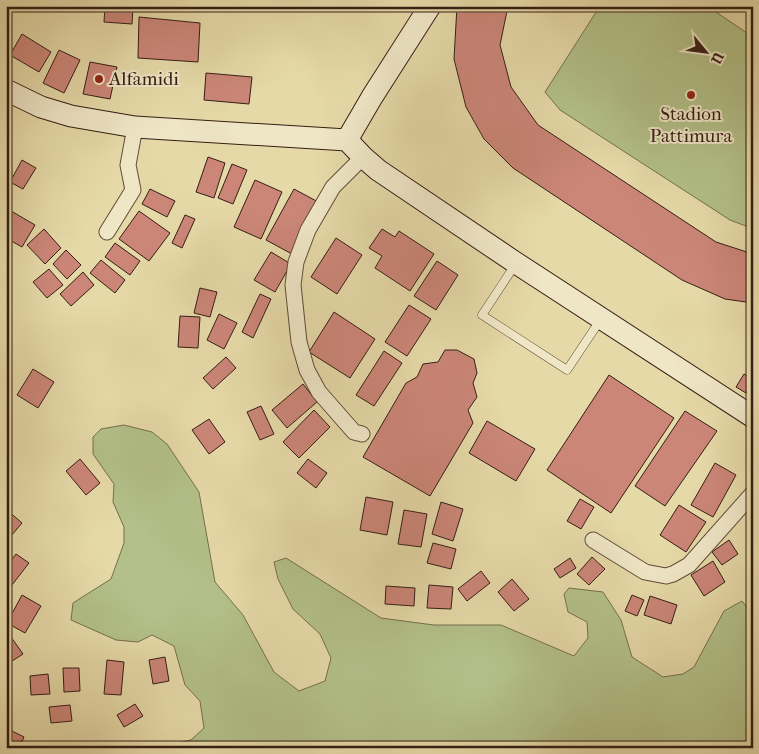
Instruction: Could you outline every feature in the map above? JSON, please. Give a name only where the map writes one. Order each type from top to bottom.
[{"type":"street","points":[[347,140],[430,6]]},
{"type":"street","points":[[6,90],[41,108],[71,116],[135,127],[347,140],[378,170],[516,263],[753,417]]},
{"type":"street","points":[[107,232],[133,190],[128,166],[135,127]]},
{"type":"street","points":[[362,434],[354,432],[319,392],[307,370],[299,342],[293,284],[296,262],[308,230],[333,187],[363,157]]},
{"type":"street","points":[[593,540],[644,572],[666,576],[674,574],[689,565],[753,493]]},
{"type":"lane","points":[[516,263],[482,315],[567,370],[602,318]]},
{"type":"green space","points":[[600,6],[707,6],[753,37],[753,226],[751,228],[730,220],[560,110],[545,92]]},
{"type":"green space","points":[[124,425],[152,432],[167,444],[199,492],[215,582],[243,615],[274,672],[299,691],[325,681],[331,658],[320,634],[293,609],[278,579],[274,562],[286,558],[381,618],[434,625],[501,625],[574,656],[588,638],[587,622],[568,612],[564,594],[569,588],[603,592],[621,620],[632,657],[663,677],[683,674],[694,667],[724,611],[742,601],[753,615],[753,748],[114,748],[114,745],[168,745],[191,740],[204,728],[200,701],[185,685],[174,646],[152,635],[138,642],[116,640],[71,620],[73,603],[111,579],[124,543],[124,527],[113,502],[114,484],[93,454],[93,437],[101,429]]},
{"type":"building","points":[[105,6],[133,6],[132,24],[104,22]]},
{"type":"building","points":[[457,6],[508,6],[500,45],[511,87],[538,125],[716,242],[753,254],[753,303],[725,299],[682,280],[513,168],[484,139],[466,107],[454,59]]},
{"type":"building","points":[[139,17],[200,23],[198,62],[138,58]]},
{"type":"building","points":[[22,34],[51,52],[39,72],[10,55]]},
{"type":"building","points":[[59,50],[80,60],[64,93],[43,83]]},
{"type":"building","points":[[90,62],[117,67],[110,99],[83,94]]},
{"type":"building","points":[[206,73],[252,77],[249,104],[204,100]]},
{"type":"building","points":[[208,157],[225,163],[214,198],[196,192]]},
{"type":"building","points":[[22,160],[36,168],[23,189],[10,182]]},
{"type":"building","points":[[232,164],[247,170],[233,204],[218,198]]},
{"type":"building","points":[[255,180],[282,192],[261,239],[234,227]]},
{"type":"building","points":[[150,189],[175,201],[167,217],[142,204]]},
{"type":"building","points":[[294,189],[320,203],[292,254],[266,240]]},
{"type":"building","points":[[6,208],[35,225],[22,247],[6,238]]},
{"type":"building","points":[[139,211],[170,233],[149,261],[119,239]]},
{"type":"building","points":[[185,215],[195,219],[182,248],[172,243]]},
{"type":"building","points":[[44,229],[61,248],[45,264],[27,245]]},
{"type":"building","points":[[382,229],[395,237],[399,231],[434,254],[410,291],[375,268],[382,256],[369,248]]},
{"type":"building","points":[[336,238],[362,255],[337,294],[311,277]]},
{"type":"building","points":[[115,243],[140,261],[130,275],[105,257]]},
{"type":"building","points":[[66,250],[81,265],[67,279],[53,264]]},
{"type":"building","points":[[271,252],[291,264],[275,292],[254,280]]},
{"type":"building","points":[[101,260],[125,280],[115,293],[90,273]]},
{"type":"building","points":[[437,261],[458,275],[436,310],[414,296]]},
{"type":"building","points":[[49,269],[63,285],[47,298],[33,282]]},
{"type":"building","points":[[83,272],[94,285],[71,306],[60,294]]},
{"type":"building","points":[[200,288],[217,292],[210,317],[194,313]]},
{"type":"building","points":[[260,294],[271,299],[253,338],[242,332]]},
{"type":"building","points":[[409,305],[431,319],[407,356],[385,342]]},
{"type":"building","points":[[334,312],[375,339],[350,378],[309,352]]},
{"type":"building","points":[[219,314],[237,323],[224,349],[207,340]]},
{"type":"building","points":[[180,316],[200,317],[198,348],[178,347]]},
{"type":"building","points":[[445,350],[457,350],[474,359],[477,373],[473,383],[477,397],[468,410],[473,423],[430,496],[363,457],[406,383],[417,377],[423,364],[438,362]]},
{"type":"building","points":[[384,351],[402,363],[374,406],[356,395]]},
{"type":"building","points":[[226,357],[236,368],[213,389],[203,378]]},
{"type":"building","points":[[33,369],[54,382],[38,408],[17,395]]},
{"type":"building","points":[[744,374],[753,379],[746,393],[736,387]]},
{"type":"building","points":[[609,375],[674,418],[611,513],[547,470]]},
{"type":"building","points":[[303,384],[317,402],[287,428],[272,410]]},
{"type":"building","points":[[261,406],[274,434],[260,440],[247,412]]},
{"type":"building","points":[[314,410],[330,427],[299,458],[283,442]]},
{"type":"building","points":[[685,411],[717,431],[665,506],[635,486]]},
{"type":"building","points":[[209,419],[225,442],[209,454],[192,430]]},
{"type":"building","points":[[487,421],[535,449],[516,481],[469,453]]},
{"type":"building","points":[[80,459],[100,483],[86,495],[66,471]]},
{"type":"building","points":[[308,459],[327,473],[316,488],[297,473]]},
{"type":"building","points":[[715,463],[736,475],[713,517],[691,505]]},
{"type":"building","points":[[366,497],[393,502],[387,535],[360,530]]},
{"type":"building","points":[[580,499],[594,507],[581,529],[567,521]]},
{"type":"building","points":[[441,502],[463,509],[453,541],[432,534]]},
{"type":"building","points":[[679,505],[706,522],[686,552],[660,535]]},
{"type":"building","points":[[6,509],[22,523],[6,542]]},
{"type":"building","points":[[404,510],[427,514],[421,547],[398,544]]},
{"type":"building","points":[[729,540],[738,554],[722,565],[712,552]]},
{"type":"building","points":[[433,543],[456,549],[451,569],[427,563]]},
{"type":"building","points":[[16,554],[29,563],[12,585],[6,580],[6,567]]},
{"type":"building","points":[[592,557],[605,569],[589,585],[577,574]]},
{"type":"building","points":[[570,558],[576,568],[560,578],[554,569]]},
{"type":"building","points":[[713,561],[725,582],[704,596],[691,575]]},
{"type":"building","points":[[481,571],[490,583],[467,601],[458,589]]},
{"type":"building","points":[[512,579],[529,599],[514,611],[498,592]]},
{"type":"building","points":[[429,585],[453,587],[451,609],[427,608]]},
{"type":"building","points":[[386,586],[415,588],[414,606],[385,604]]},
{"type":"building","points":[[22,595],[41,606],[25,633],[7,623]]},
{"type":"building","points":[[632,595],[644,600],[637,616],[625,611]]},
{"type":"building","points":[[650,596],[677,605],[671,624],[644,615]]},
{"type":"building","points":[[11,637],[23,654],[6,665],[6,640]]},
{"type":"building","points":[[165,657],[169,681],[153,684],[149,660]]},
{"type":"building","points":[[107,660],[124,662],[121,695],[104,694]]},
{"type":"building","points":[[63,668],[79,668],[80,691],[64,692]]},
{"type":"building","points":[[48,674],[50,694],[31,695],[30,676]]},
{"type":"building","points":[[135,704],[143,716],[124,727],[117,715]]},
{"type":"building","points":[[70,705],[72,721],[51,723],[49,707]]},
{"type":"building","points":[[8,729],[24,737],[19,748],[6,748]]},
{"type":"place","name":"Alfamidi","points":[[99,79]]},
{"type":"place","name":"Stadion Pattimura","points":[[691,95]]}]
